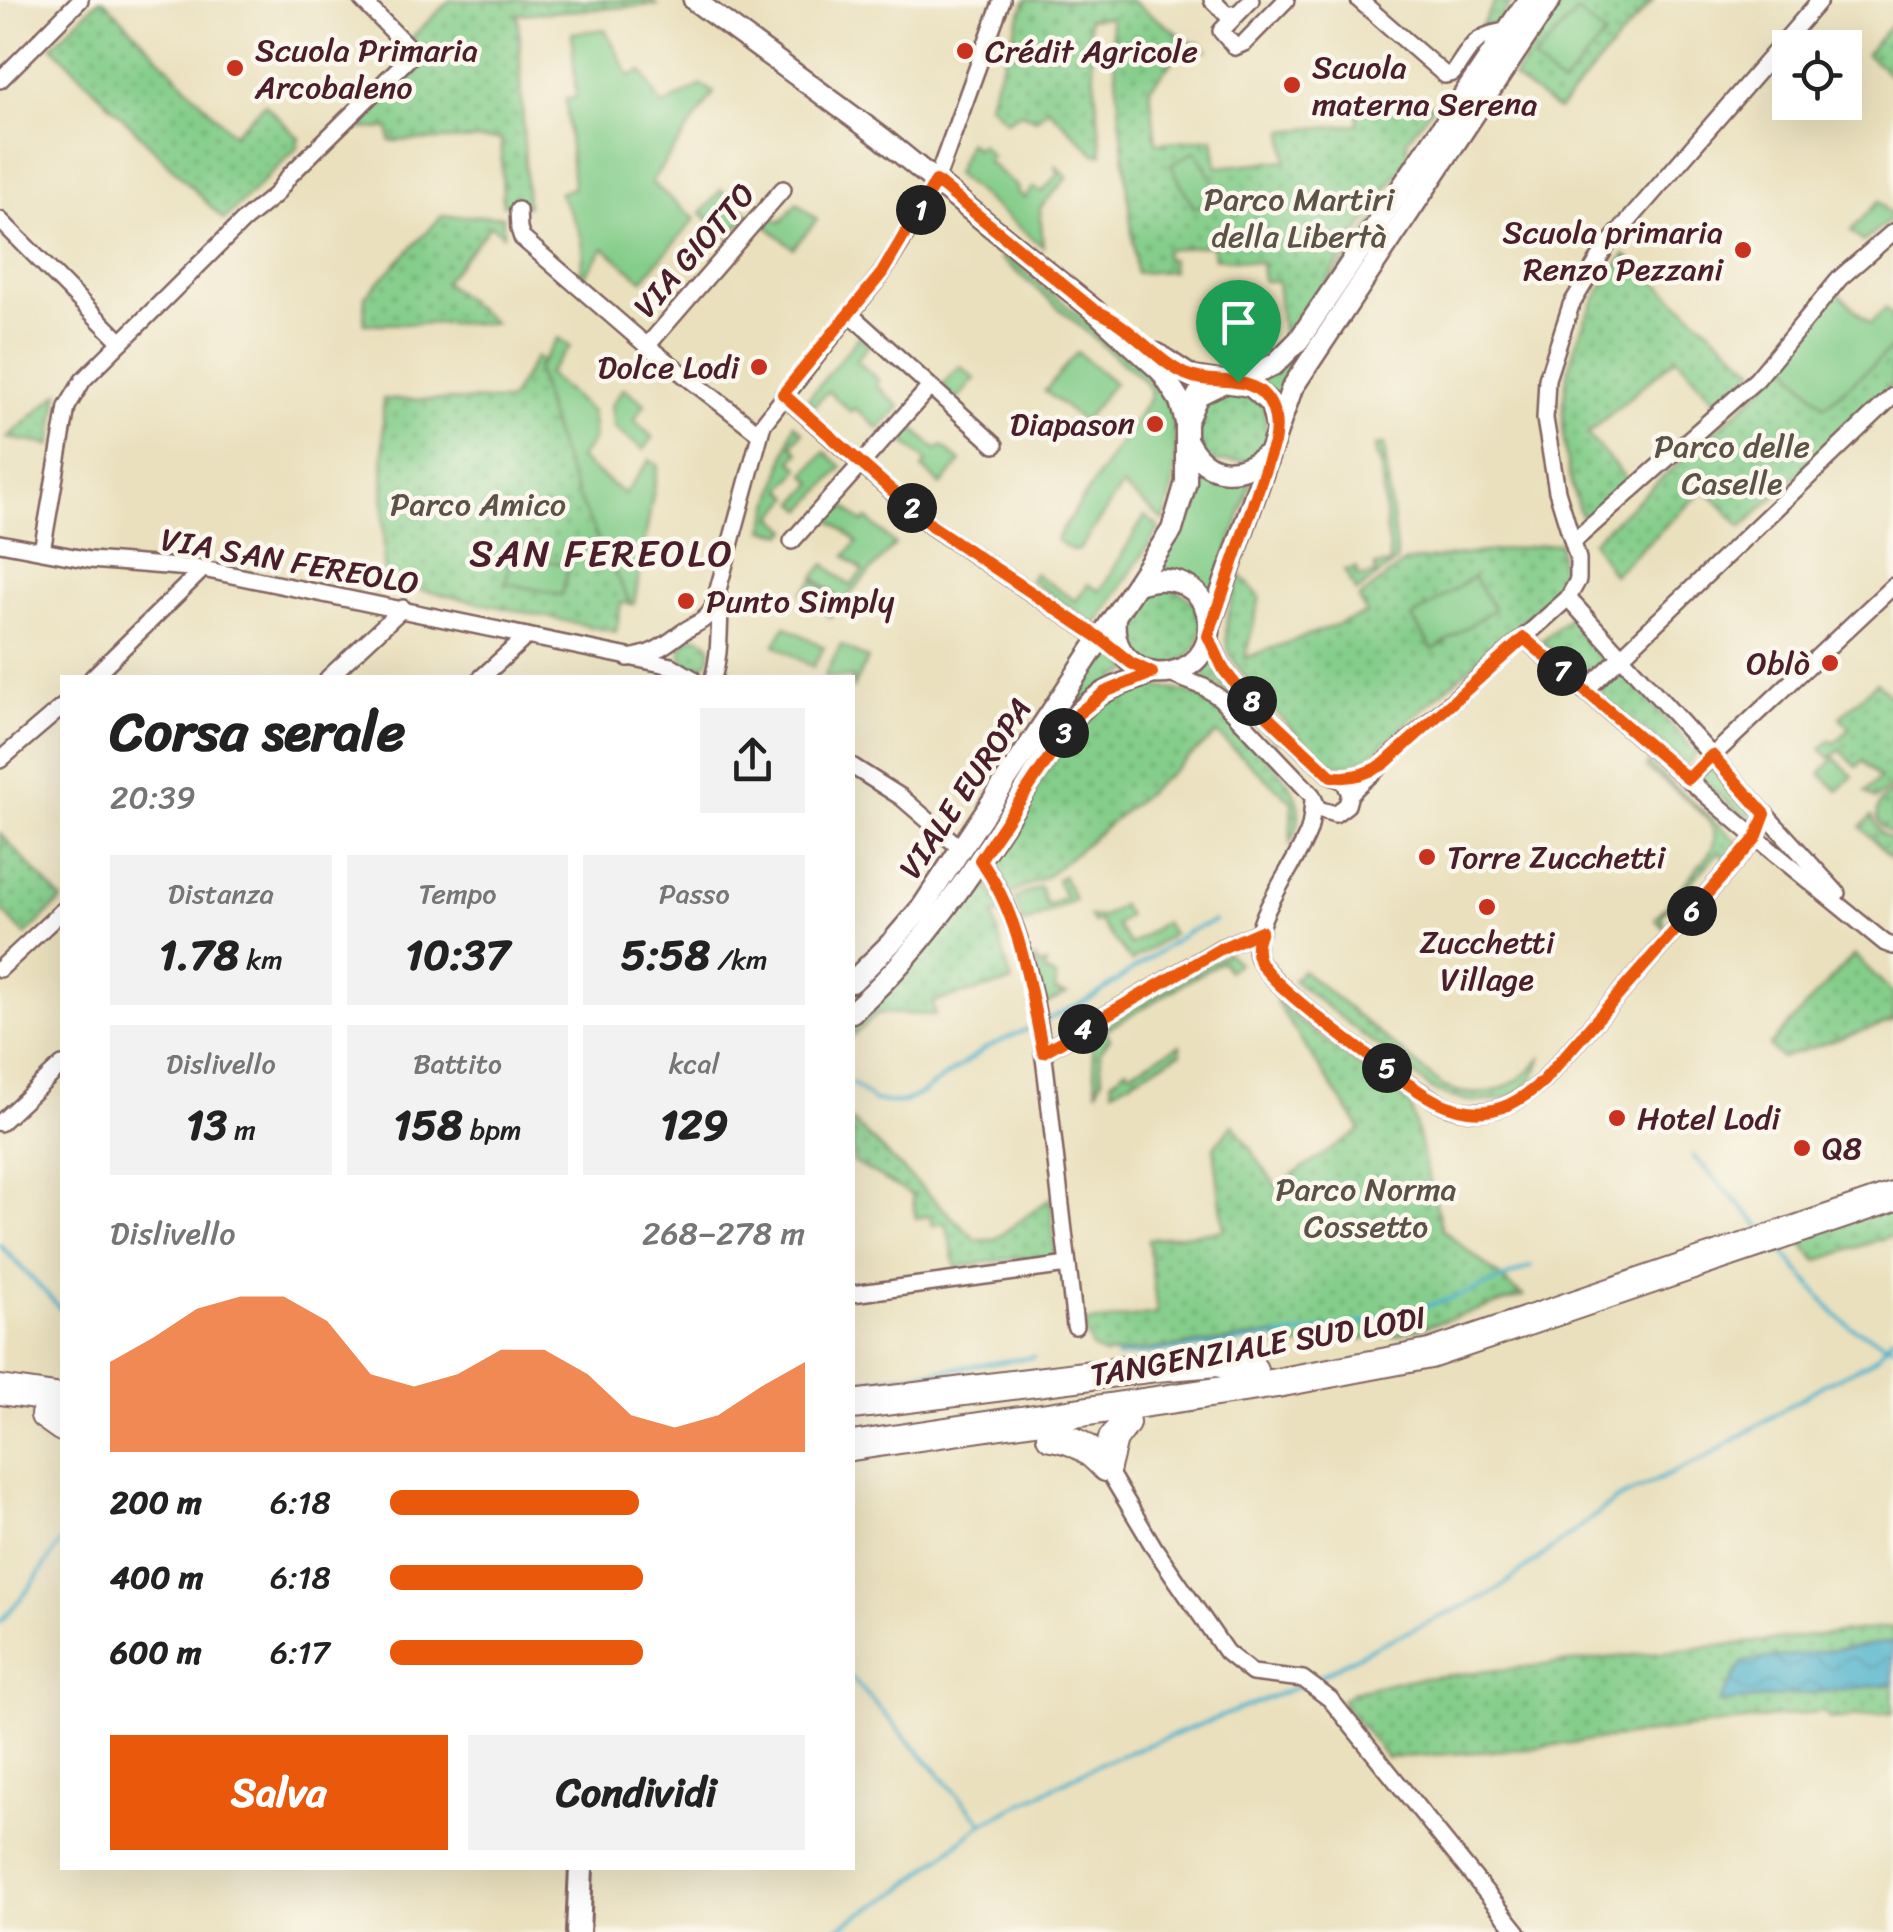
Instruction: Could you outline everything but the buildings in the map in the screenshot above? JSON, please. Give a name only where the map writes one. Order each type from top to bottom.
[{"type":"highway","name":"TANGENZIALE SUD LODI","points":[[855,1445],[1265,1377],[1432,1338],[1748,1239],[1893,1181]]},
{"type":"highway","name":"TANGENZIALE SUD LODI","points":[[1783,1227],[1893,1198]]},
{"type":"highway","points":[[855,1406],[1217,1362],[1265,1377]]},
{"type":"highway","name":"TANGENZIALE SUD LODI","points":[[855,1428],[1265,1377]]},
{"type":"highway","points":[[855,1461],[1125,1423],[1206,1404],[1265,1377]]},
{"type":"highway","points":[[6,1398],[48,1386],[60,1387]]},
{"type":"highway","points":[[6,1398],[58,1414]]},
{"type":"highway","points":[[1106,1467],[1113,1439],[1125,1423]]},
{"type":"highway","points":[[1051,1436],[1084,1445],[1106,1467]]},
{"type":"main road","points":[[578,1932],[582,1870]]},
{"type":"street","points":[[0,80],[80,0]]},
{"type":"street","points":[[42,551],[68,407],[83,380],[243,221],[275,195],[290,175],[414,53],[362,0]]},
{"type":"street","points":[[694,0],[936,181],[1094,310],[1161,371],[1180,401],[1195,455],[1218,471],[1231,473],[1252,468],[1268,454]]},
{"type":"street","points":[[628,658],[658,650],[709,615],[724,576],[760,433],[783,394],[882,273],[936,181],[1002,0]]},
{"type":"street","points":[[1212,0],[1226,15],[1238,13]]},
{"type":"street","points":[[1251,0],[1222,32],[1232,45],[1238,47],[1286,0]]},
{"type":"street","points":[[1359,0],[1445,75],[1453,73],[1476,39],[1491,32],[1508,31]]},
{"type":"street","name":"VIALE EUROPA","points":[[855,1009],[902,964],[980,860],[1079,713],[1105,692],[1178,670],[1198,657],[1292,388],[1317,330],[1426,167],[1528,0]]},
{"type":"street","name":"VIALE EUROPA","points":[[1426,167],[1550,0]]},
{"type":"street","points":[[1292,862],[1335,814],[1348,806],[1350,794],[1568,598],[1578,580],[1574,541],[1557,490],[1545,419],[1548,379],[1572,305],[1606,246],[1820,0]]},
{"type":"street","name":"VIA GIOTTO","points":[[647,346],[783,190]]},
{"type":"street","points":[[518,210],[522,238],[647,346],[760,433]]},
{"type":"street","points":[[0,220],[121,342]]},
{"type":"street","points":[[1574,541],[1757,379],[1840,278],[1893,232]]},
{"type":"street","points":[[1094,310],[1114,319],[1183,373],[1231,382],[1262,393],[1271,404],[1277,430]]},
{"type":"street","points":[[850,314],[995,445]]},
{"type":"street","name":"VIALE EUROPA","points":[[855,979],[908,924],[1172,530],[1186,482],[1187,432],[1198,396],[1275,364],[1317,330]]},
{"type":"street","points":[[792,542],[930,387]]},
{"type":"street","points":[[783,394],[932,526],[1141,669],[1204,688],[1220,698],[1321,811],[1335,814]]},
{"type":"street","points":[[1585,690],[1893,396]]},
{"type":"street","name":"VIA SAN FEREOLO","points":[[0,543],[90,560],[203,569],[403,608],[686,674]]},
{"type":"street","points":[[95,675],[203,569]]},
{"type":"street","points":[[683,633],[671,653],[686,674],[715,671],[720,657],[724,576]]},
{"type":"street","points":[[1137,584],[1162,578],[1186,585],[1204,604],[1209,632],[1224,670],[1239,689],[1350,794]]},
{"type":"street","points":[[1688,779],[1893,586]]},
{"type":"street","points":[[1568,598],[1874,932]]},
{"type":"street","points":[[331,675],[403,608]]},
{"type":"street","points":[[1114,618],[1116,643],[1123,654]]},
{"type":"street","points":[[683,633],[706,630],[718,641]]},
{"type":"street","points":[[485,675],[527,636]]},
{"type":"street","points":[[1524,638],[1756,838],[1893,946]]},
{"type":"street","points":[[0,760],[60,709]]},
{"type":"street","points":[[1384,764],[1369,772],[1317,782],[1309,830],[1278,885],[1257,951],[1263,966],[1353,1044],[1428,1096],[1469,1112],[1490,1111],[1522,1099],[1756,838],[1765,814]]},
{"type":"street","points":[[855,768],[901,798],[960,848]]},
{"type":"street","points":[[980,860],[1009,910],[1018,936],[1043,1052],[1075,1326]]},
{"type":"street","points":[[0,968],[60,913]]},
{"type":"street","points":[[1043,1052],[1222,948],[1261,931]]},
{"type":"street","points":[[0,1123],[60,1067]]},
{"type":"street","points":[[855,1294],[1068,1265]]},
{"type":"street","points":[[1106,1467],[1154,1549],[1226,1652],[1252,1673],[1307,1682],[1330,1700],[1518,1932]]},
{"type":"green space","points":[[99,0],[104,0],[233,134],[265,104],[300,139],[296,143],[299,146],[224,220],[52,46]]},
{"type":"green space","points":[[450,0],[651,0],[657,5],[518,14],[527,206],[503,205],[501,139],[390,141],[389,129],[347,128],[422,54],[410,39]]},
{"type":"green space","name":"Parco Martiri della Libertà","points":[[1026,0],[1130,0],[1192,43],[1199,43],[1207,50],[1178,55],[1150,88],[1156,143],[1213,138],[1217,167],[1287,160],[1284,131],[1358,124],[1357,111],[1434,104],[1407,140],[1409,156],[1283,343],[1277,281],[1263,281],[1261,263],[1214,258],[1212,245],[1165,250],[1172,271],[1136,273],[1110,17],[1088,19],[1102,154],[1095,154],[1048,108],[1036,119],[1021,113],[1006,121],[988,103]]},
{"type":"green space","points":[[1496,0],[1513,0],[1498,23],[1481,27]]},
{"type":"green space","points":[[1533,0],[1539,0],[1277,404],[1260,381]]},
{"type":"green space","points":[[1564,0],[1653,0],[1558,110],[1513,78]]},
{"type":"green space","points":[[1577,12],[1605,36],[1562,86],[1533,61]]},
{"type":"green space","points":[[1893,23],[1893,78],[1866,54]]},
{"type":"green space","points":[[605,29],[630,76],[642,71],[662,106],[702,85],[714,93],[651,182],[695,219],[642,280],[604,248],[582,279],[578,276],[583,243],[559,193],[573,188],[566,99],[576,98],[572,33]]},
{"type":"green space","points":[[968,142],[976,149],[980,144],[991,156],[987,161],[1024,198],[1034,187],[1042,192],[1059,173],[1055,165],[1068,177],[1040,208],[1043,247],[955,174]]},
{"type":"green space","points":[[1196,151],[1220,194],[1194,208],[1171,165]]},
{"type":"green space","points":[[721,190],[749,214],[729,237],[701,213]]},
{"type":"green space","points":[[1879,201],[1893,218],[1863,242],[1851,231]]},
{"type":"green space","points":[[797,203],[817,220],[793,248],[764,224],[770,217],[781,222]]},
{"type":"green space","points":[[442,216],[503,216],[503,235],[491,225],[444,282],[494,323],[364,324],[365,296]]},
{"type":"green space","points":[[1004,253],[1147,373],[1159,388],[1168,405],[1175,444],[1173,484],[1164,521],[1122,486],[1079,550],[1073,551],[1056,540],[1151,391],[1000,258]]},
{"type":"green space","points":[[1625,255],[1755,369],[1719,405],[1677,357],[1587,434],[1630,483],[1584,523],[1565,452],[1566,383],[1587,317]]},
{"type":"green space","points":[[1837,292],[1870,324],[1885,308],[1893,316],[1893,347],[1825,406],[1795,374],[1787,359]]},
{"type":"green space","points":[[859,336],[869,345],[856,360],[900,407],[879,429],[855,408],[851,412],[828,391],[814,406],[807,400]]},
{"type":"green space","points":[[558,338],[570,347],[547,374],[591,412],[594,438],[579,459],[624,494],[650,460],[658,465],[634,604],[575,490],[545,402],[537,369]]},
{"type":"green space","name":"Parco delle Caselle","points":[[1893,347],[1893,384],[1742,527],[1705,489],[1613,575],[1592,541],[1756,394],[1787,359],[1795,374],[1825,406]]},
{"type":"green space","points":[[1077,352],[1114,383],[1083,422],[1045,391]]},
{"type":"green space","name":"Parco Amico","points":[[536,357],[542,361],[537,369],[564,462],[631,604],[621,603],[616,632],[384,582],[383,399],[509,401]]},
{"type":"green space","points":[[960,366],[975,379],[957,400],[942,386]]},
{"type":"green space","points":[[624,388],[645,404],[634,420],[653,438],[644,450],[614,428],[611,405]]},
{"type":"green space","points":[[1231,388],[1263,404],[1268,440],[1251,461],[1212,462],[1194,441],[1195,419],[1200,406]]},
{"type":"green space","points":[[59,393],[51,445],[7,438]]},
{"type":"green space","points":[[794,424],[803,432],[792,445],[799,452],[792,461],[800,468],[783,489],[791,497],[774,517],[789,530],[785,534],[764,530]]},
{"type":"green space","points":[[908,424],[937,450],[942,446],[961,462],[941,485],[922,468],[927,462],[897,436]]},
{"type":"green space","points":[[1384,445],[1397,561],[1356,592],[1345,570],[1357,568],[1359,577],[1375,575],[1375,566],[1390,564],[1380,460],[1375,446]]},
{"type":"green space","points":[[825,452],[842,467],[804,510],[796,503],[814,483],[805,474]]},
{"type":"green space","points":[[1196,468],[1253,474],[1213,600],[1155,573],[1185,519]]},
{"type":"green space","points":[[839,501],[895,544],[843,602],[814,577],[825,564],[850,586],[863,571],[845,556],[857,542],[826,516]]},
{"type":"green space","points":[[1145,516],[1160,528],[1096,625],[1030,580],[1034,573],[1076,601],[1088,584],[1100,591]]},
{"type":"green space","points":[[1559,543],[1562,576],[1549,598],[1359,761],[1339,764],[1320,756],[1259,693],[1229,652],[1227,623],[1240,575],[1260,597],[1245,658],[1366,614],[1359,598],[1405,562]]},
{"type":"green space","points":[[512,553],[568,565],[562,595],[506,583]]},
{"type":"green space","points":[[1473,577],[1494,609],[1433,650],[1412,618]]},
{"type":"green space","points":[[814,580],[841,604],[830,617],[802,593]]},
{"type":"green space","points":[[1162,588],[1177,591],[1189,600],[1198,612],[1198,642],[1189,654],[1177,663],[1162,666],[1147,663],[1135,654],[1126,642],[1123,627],[1126,612],[1135,600],[1147,591]]},
{"type":"green space","points":[[1570,616],[1603,651],[1603,661],[1588,674],[1578,674],[1541,641]]},
{"type":"green space","points":[[785,626],[824,647],[813,667],[775,645]]},
{"type":"green space","points":[[696,637],[707,641],[711,652],[707,663],[696,667],[685,663],[681,652],[685,641]]},
{"type":"green space","points":[[841,645],[868,659],[855,684],[855,675],[825,675]]},
{"type":"green space","points":[[1101,649],[1134,670],[1120,675],[983,841],[975,835]]},
{"type":"green space","points":[[1208,651],[1280,738],[1277,742],[1219,686],[1191,672]]},
{"type":"green space","points":[[1615,673],[1625,675],[1697,753],[1686,765],[1603,697],[1601,687]]},
{"type":"green space","points":[[1877,682],[1893,699],[1893,787],[1875,800],[1866,792],[1880,778],[1863,761],[1857,767],[1840,750],[1830,759],[1821,749],[1850,728],[1840,717]]},
{"type":"green space","points":[[1153,687],[1182,691],[1206,701],[1280,772],[1296,798],[1299,812],[1290,843],[1292,802],[1217,734],[1047,876],[1011,894],[998,868],[998,850],[1060,752],[1107,701]]},
{"type":"green space","points":[[1835,758],[1853,776],[1838,791],[1820,773]]},
{"type":"green space","points":[[1648,763],[1738,842],[1726,861],[1720,851],[1662,914],[1664,927],[1655,919],[1708,855],[1715,834],[1695,807],[1646,768]]},
{"type":"green space","points":[[1708,768],[1713,768],[1751,810],[1748,819],[1700,780]]},
{"type":"green space","points":[[1893,792],[1893,834],[1881,825],[1878,813],[1886,796]]},
{"type":"green space","points":[[1872,816],[1881,833],[1893,840],[1893,860],[1861,827]]},
{"type":"green space","points":[[0,833],[60,902],[25,935],[0,908]]},
{"type":"green space","points":[[1063,876],[1075,900],[1024,924],[1014,899],[1040,887],[1047,906],[1065,898],[1057,879]]},
{"type":"green space","points":[[978,878],[987,883],[1002,912],[993,916],[1012,982],[933,1002],[935,1015],[878,1013],[855,1034],[855,1020]]},
{"type":"green space","points":[[1121,905],[1128,916],[1116,925],[1130,945],[1164,922],[1173,934],[1131,961],[1099,921],[1094,923],[1089,916],[1104,917]]},
{"type":"green space","points":[[1227,953],[1238,963],[1228,971],[1222,961],[1106,1030],[1110,1039],[1100,1051],[1102,1078],[1097,1091],[1090,1032]]},
{"type":"green space","points":[[1854,955],[1893,993],[1893,1021],[1781,1058],[1769,1046]]},
{"type":"green space","points":[[1034,957],[1040,966],[1046,964],[1044,971],[1056,977],[1055,991],[1066,994],[1044,1005]]},
{"type":"green space","points":[[1302,970],[1444,1087],[1472,1093],[1497,1090],[1520,1078],[1541,1059],[1524,1087],[1511,1095],[1480,1101],[1448,1096],[1433,1090],[1293,980]]},
{"type":"green space","name":"Parco Norma Cossetto","points":[[1277,999],[1299,1021],[1410,1104],[1442,1229],[1523,1296],[1398,1335],[1279,1348],[1277,1335],[1104,1355],[1092,1348],[1082,1323],[1157,1314],[1148,1239],[1224,1230],[1214,1147],[1233,1124],[1276,1186],[1361,1130]]},
{"type":"green space","points":[[1180,1045],[1181,1053],[1113,1090],[1111,1081],[1127,1068],[1130,1072]]},
{"type":"green space","points":[[855,1124],[976,1240],[994,1240],[1051,1198],[1055,1258],[1026,1264],[1024,1257],[956,1267],[946,1223],[932,1225],[930,1216],[916,1218],[912,1195],[855,1163]]},
{"type":"green space","points":[[1893,1207],[1893,1235],[1817,1261],[1798,1239]]},
{"type":"green space","points":[[1893,1627],[1893,1713],[1830,1719],[1823,1711],[1525,1749],[1387,1758],[1341,1701],[1353,1692],[1397,1681]]},
{"type":"water","points":[[1893,1642],[1893,1684],[1719,1703],[1743,1662]]},
{"type":"waterway","points":[[1043,1022],[1095,996],[1187,932],[1214,921]]},
{"type":"waterway","points":[[855,1085],[874,1101],[902,1103],[986,1048],[1034,1026]]},
{"type":"waterway","points":[[1693,1156],[1762,1228]]},
{"type":"waterway","points":[[0,1245],[60,1308]]},
{"type":"waterway","points":[[1779,1247],[1835,1314],[1851,1327],[1893,1347]]},
{"type":"waterway","points":[[1117,1357],[1276,1337],[1380,1318],[1481,1288],[1531,1266]]},
{"type":"waterway","points":[[1312,1680],[1493,1593],[1617,1499],[1705,1458],[1823,1385],[1866,1364],[1878,1356],[1893,1336]]},
{"type":"waterway","points":[[855,1383],[1034,1357]]},
{"type":"waterway","points":[[0,1622],[60,1543]]},
{"type":"waterway","points":[[855,1681],[983,1823]]},
{"type":"waterway","points":[[830,1932],[897,1893],[983,1823],[1099,1764],[1299,1686]]},
{"type":"place","name":"Crédit Agricole","points":[[965,51]]},
{"type":"place","name":"Scuola Primaria Arcobaleno","points":[[235,68]]},
{"type":"place","name":"Scuola materna Serena","points":[[1292,85]]},
{"type":"place","name":"Scuola primaria Renzo Pezzani","points":[[1743,250]]},
{"type":"place","name":"Dolce Lodi","points":[[759,367]]},
{"type":"place","name":"Diapason","points":[[1155,424]]},
{"type":"place","name":"Punto Simply","points":[[686,601]]},
{"type":"place","name":"Oblò","points":[[1830,663]]},
{"type":"place","name":"Torre Zucchetti","points":[[1427,857]]},
{"type":"place","name":"Zucchetti Village","points":[[1487,907]]},
{"type":"place","name":"Hotel Lodi","points":[[1617,1118]]},
{"type":"place","name":"Q8","points":[[1802,1148]]},
{"type":"district","name":"SAN FEREOLO","points":[[602,553]]},
{"type":"route","points":[[936,181],[1094,310],[1121,324],[1173,367],[1202,380],[1238,382],[1262,393],[1271,404],[1277,430],[1208,636],[1224,670],[1239,689],[1331,776],[1360,775],[1384,764],[1524,638],[1688,779],[1712,755],[1765,814],[1756,838],[1543,1081],[1522,1099],[1490,1111],[1469,1112],[1450,1107],[1353,1044],[1263,966],[1257,951],[1261,931],[1222,948],[1043,1052],[1018,936],[997,885],[980,860],[1079,713],[1105,692],[1152,673],[1131,663],[932,526],[783,394],[882,273],[936,181]]}]
